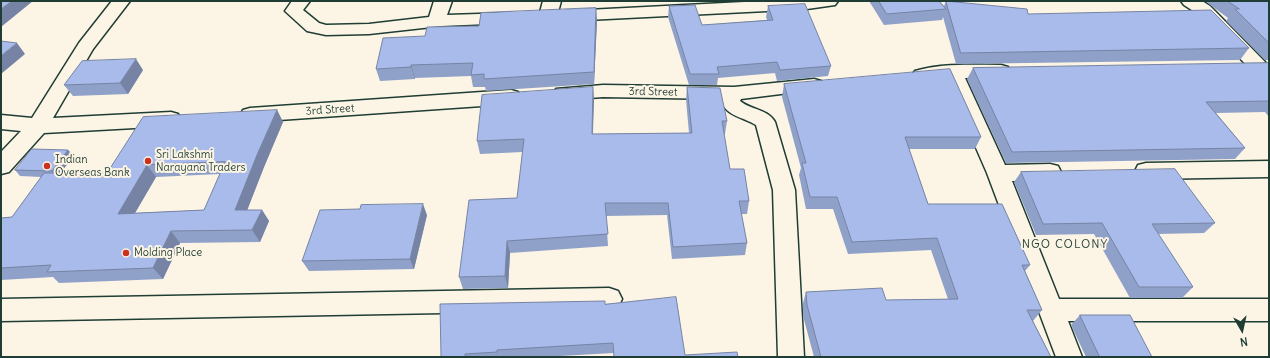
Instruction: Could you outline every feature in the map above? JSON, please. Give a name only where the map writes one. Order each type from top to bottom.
[{"type":"street","points":[[1,166],[38,126],[85,47],[121,1]]},
{"type":"street","points":[[301,1],[294,11],[313,27],[326,30],[369,28],[540,13],[610,14],[807,4],[830,1]]},
{"type":"street","points":[[437,21],[443,1]]},
{"type":"street","points":[[1190,1],[1204,10],[1263,67]]},
{"type":"street","points":[[1234,67],[1263,67]]},
{"type":"street","points":[[906,76],[953,72],[1016,70]]},
{"type":"street","points":[[953,72],[998,173],[1069,357]]},
{"type":"street","name":"3rd Street","points":[[229,116],[603,91],[734,93],[836,83]]},
{"type":"street","points":[[734,93],[730,101],[736,109],[765,122],[784,190],[791,357]]},
{"type":"street","points":[[1,122],[38,126],[190,118]]},
{"type":"street","points":[[1125,171],[1269,169]]},
{"type":"street","points":[[998,173],[1070,172]]},
{"type":"street","points":[[1,310],[609,299]]},
{"type":"street","points":[[1051,310],[1269,310]]},
{"type":"building","points":[[1,1],[12,1],[1,9]]},
{"type":"building","points":[[879,1],[939,1],[946,9],[887,14]]},
{"type":"building","points":[[946,1],[1027,9],[1028,14],[1211,10],[1249,48],[961,53]]},
{"type":"building","points":[[1228,1],[1269,1],[1269,43],[1235,9],[1239,9]]},
{"type":"building","points":[[805,4],[831,66],[780,70],[777,62],[717,67],[719,74],[690,74],[669,6],[695,5],[702,25],[773,20],[768,6]]},
{"type":"building","points":[[596,8],[594,72],[484,79],[484,74],[471,75],[473,63],[411,65],[411,67],[376,69],[383,38],[425,36],[427,27],[479,26],[481,13]]},
{"type":"building","points":[[1,41],[17,43],[1,56]]},
{"type":"building","points":[[136,59],[120,83],[64,85],[82,61]]},
{"type":"building","points":[[1269,63],[1269,101],[1206,102],[1245,148],[1012,152],[973,68]]},
{"type":"building","points":[[950,69],[981,137],[905,137],[928,204],[1002,204],[1030,265],[1022,265],[1042,310],[1027,310],[1051,357],[821,357],[807,305],[806,292],[882,288],[886,300],[958,299],[937,238],[852,242],[837,197],[810,197],[802,163],[806,163],[784,84]]},
{"type":"building","points":[[593,87],[592,134],[692,133],[687,87],[720,88],[727,121],[722,121],[730,169],[744,169],[749,201],[739,201],[747,243],[673,247],[668,203],[605,203],[608,234],[507,241],[505,276],[459,277],[469,200],[517,198],[524,139],[477,141],[482,95]]},
{"type":"building","points":[[277,110],[235,210],[262,210],[252,230],[171,231],[153,268],[47,272],[51,265],[1,268],[1,218],[12,217],[44,173],[107,173],[143,117]],"holes":[[[225,162],[204,210],[118,214],[147,165]]]},
{"type":"building","points":[[32,149],[68,150],[52,171],[15,170]]},
{"type":"building","points":[[1175,169],[1215,223],[1152,224],[1193,287],[1139,287],[1102,223],[1043,224],[1021,172]]},
{"type":"building","points":[[423,204],[410,259],[302,261],[320,210],[360,209],[361,205]]},
{"type":"building","points":[[676,297],[685,355],[737,352],[738,357],[614,357],[613,343],[497,350],[497,352],[465,354],[465,357],[441,357],[440,304],[605,301],[605,304]]},
{"type":"building","points":[[1080,315],[1130,315],[1152,357],[1100,357]]},
{"type":"place","name":"Sri Lakshmi Narayana Traders","points":[[148,161]]},
{"type":"place","name":"Indian Overseas Bank","points":[[47,166]]},
{"type":"place","name":"Molding Place","points":[[126,253]]},
{"type":"district","name":"NGO COLONY","points":[[1065,245]]}]
